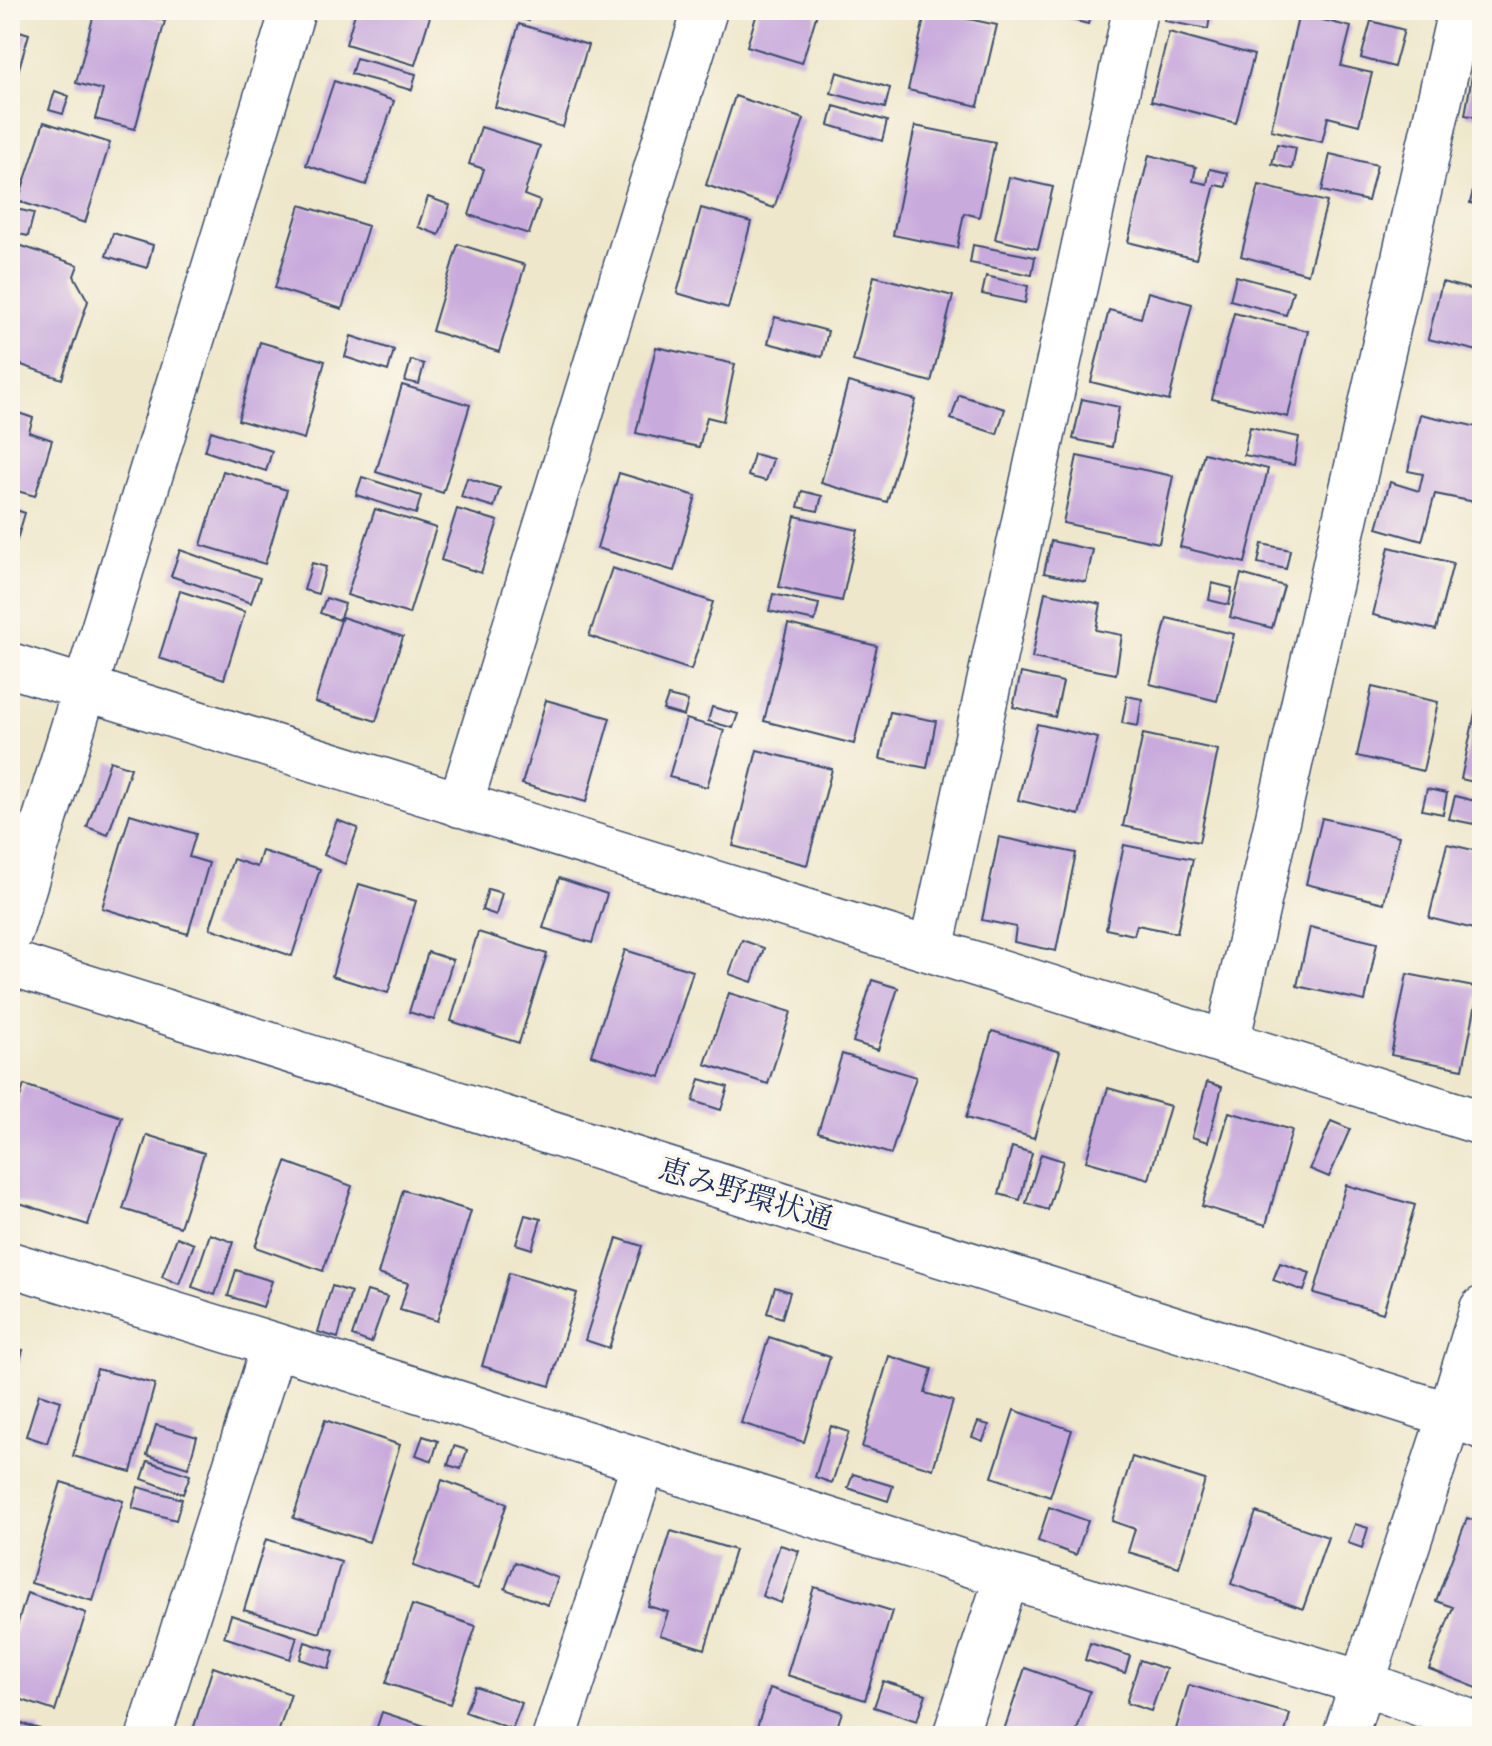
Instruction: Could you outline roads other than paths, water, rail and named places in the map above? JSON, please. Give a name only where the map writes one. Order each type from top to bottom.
[{"type":"street","points":[[10,933],[293,10]]},
{"type":"street","points":[[460,805],[705,10]]},
{"type":"street","points":[[931,950],[1135,10]]},
{"type":"street","points":[[1227,1043],[1460,10]]},
{"type":"street","points":[[10,665],[1482,1123]]},
{"type":"street","name":"恵み野環状通","points":[[10,963],[1466,1421]]},
{"type":"street","points":[[10,1264],[1007,1576],[1362,1683],[1482,1726]]},
{"type":"street","points":[[1345,1736],[1362,1683],[1466,1421],[1482,1309]]},
{"type":"street","points":[[149,1736],[274,1345]]},
{"type":"street","points":[[555,1736],[644,1462]]},
{"type":"street","points":[[955,1736],[1007,1576]]}]
